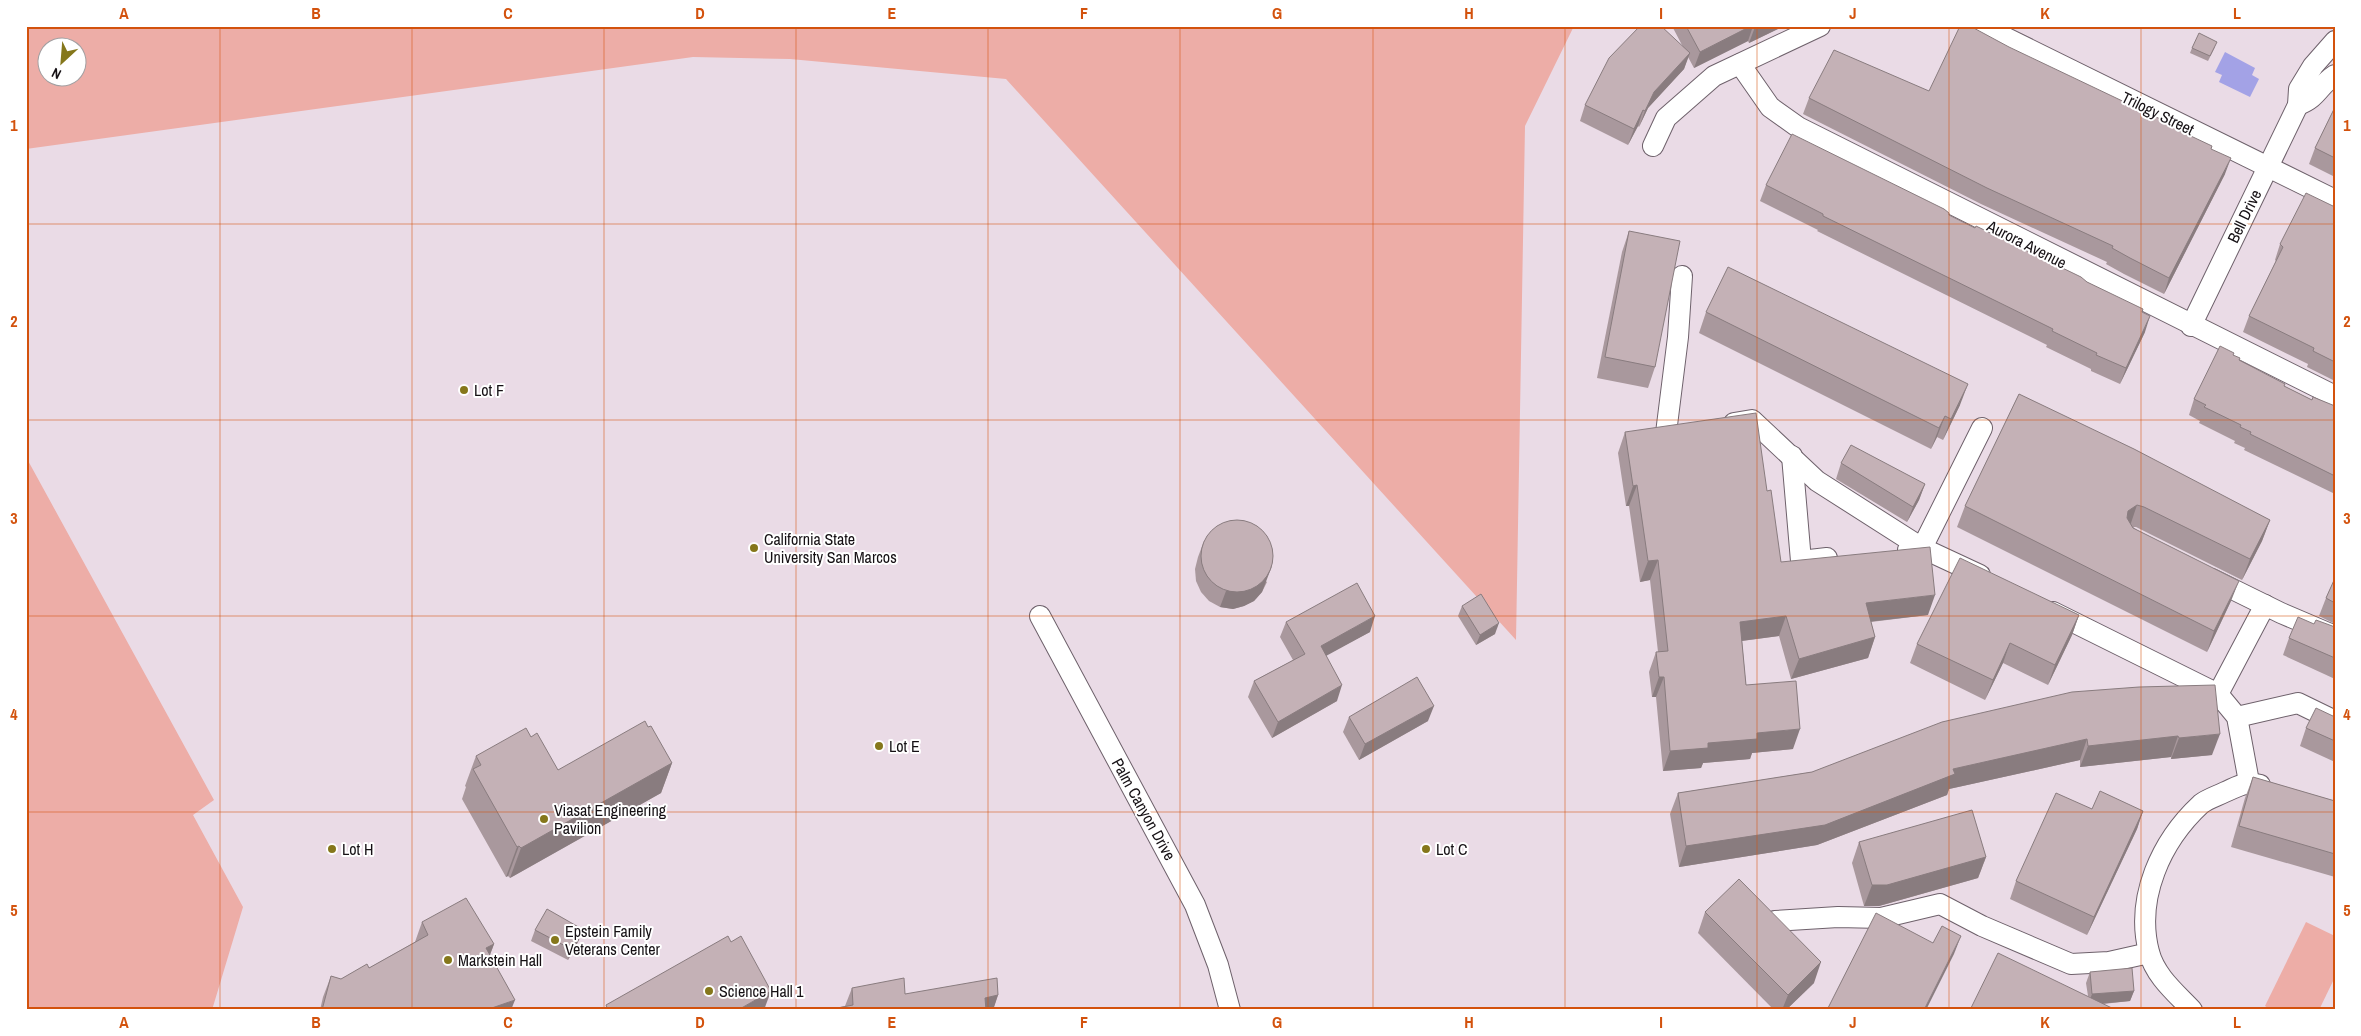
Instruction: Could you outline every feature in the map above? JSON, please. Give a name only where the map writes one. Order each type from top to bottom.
[{"type":"street","points":[[1653,146],[1666,118],[1714,76],[1820,26]]},
{"type":"street","name":"Trilogy Street","points":[[1982,26],[2335,200]]},
{"type":"street","name":"Bell Drive","points":[[2191,326],[2298,106],[2299,89],[2313,66],[2335,41]]},
{"type":"street","name":"Aurora Avenue","points":[[1740,64],[1770,107],[1798,127],[2191,326],[2335,396]]},
{"type":"street","name":"Bell Drive","points":[[2298,106],[2312,100],[2326,80],[2335,74]]},
{"type":"street","points":[[1666,433],[1678,337],[1682,276]]},
{"type":"street","points":[[1714,426],[1752,420],[1817,481],[1922,548],[2000,586]]},
{"type":"street","points":[[1922,548],[1982,428]]},
{"type":"street","points":[[1792,456],[1800,561],[1847,556]]},
{"type":"street","points":[[1894,551],[1922,548]]},
{"type":"street","points":[[2193,569],[2264,606],[2335,636]]},
{"type":"street","points":[[2035,603],[2218,694],[2237,718],[2249,782]]},
{"type":"street","points":[[2218,694],[2264,606]]},
{"type":"street","name":"Palm Canyon Drive","points":[[1040,616],[1195,905],[1218,965],[1230,1010]]},
{"type":"street","points":[[2179,695],[2218,694]]},
{"type":"street","points":[[2237,718],[2298,703],[2335,721]]},
{"type":"street","points":[[2192,1010],[2159,976],[2149,953],[2144,910],[2153,877],[2164,848],[2202,803],[2249,782],[2278,790]]},
{"type":"street","points":[[1775,921],[1838,917],[1881,918],[1940,904],[1982,926],[2071,964],[2109,962],[2149,953]]},
{"type":"shaded area","points":[[26,26],[1574,26],[1525,126],[1516,640],[1006,79],[790,59],[693,57],[26,149]]},
{"type":"shaded area","points":[[26,457],[214,800],[193,815],[243,907],[212,1010],[26,1010]]},
{"type":"shaded area","points":[[2306,922],[2335,936],[2335,977],[2319,1010],[2271,1010],[2265,1006]]},
{"type":"water","points":[[2225,52],[2255,68],[2252,75],[2259,79],[2250,97],[2219,82],[2222,75],[2215,72]]},
{"type":"building","points":[[1640,26],[1661,26],[1690,53],[1654,92],[1634,129],[1585,105],[1609,58]]},
{"type":"building","points":[[1686,26],[1751,26],[1700,52]]},
{"type":"building","points":[[1960,26],[1970,26],[2009,47],[2177,127],[2176,129],[2212,146],[2211,149],[2231,158],[2169,278],[2112,248],[2113,246],[1987,188],[1809,98],[1834,50],[1929,91]]},
{"type":"building","points":[[2199,33],[2217,42],[2210,56],[2192,48]]},
{"type":"building","points":[[2335,107],[2335,158],[2315,148]]},
{"type":"building","points":[[1792,134],[1944,209],[1949,215],[1975,228],[1976,226],[2143,309],[2142,312],[2150,316],[2126,368],[2096,355],[2097,353],[2052,331],[2053,329],[1823,216],[1823,214],[1766,185]]},
{"type":"building","points":[[2306,193],[2335,207],[2335,362],[2313,351],[2314,348],[2249,316],[2283,247],[2280,244]]},
{"type":"building","points":[[1629,231],[1680,241],[1655,367],[1605,357]]},
{"type":"building","points":[[1728,267],[1968,384],[1951,419],[1945,416],[1939,428],[1706,312]]},
{"type":"building","points":[[2220,346],[2234,353],[2233,355],[2240,358],[2239,360],[2285,384],[2284,386],[2312,400],[2313,397],[2335,406],[2335,476],[2250,434],[2251,432],[2240,427],[2241,425],[2204,407],[2206,405],[2194,399]]},
{"type":"building","points":[[2019,394],[2134,449],[2270,520],[2250,559],[2144,507],[2137,505],[2128,511],[2127,518],[2133,528],[2239,581],[2214,631],[1965,506]]},
{"type":"building","points":[[1756,413],[1767,491],[1771,490],[1781,562],[1930,547],[1935,595],[1866,603],[1875,637],[1799,659],[1786,616],[1740,622],[1746,685],[1796,681],[1800,729],[1757,733],[1757,739],[1708,743],[1708,748],[1670,751],[1664,677],[1659,677],[1656,652],[1668,651],[1658,560],[1648,561],[1637,485],[1633,486],[1625,432]]},
{"type":"building","points":[[1851,445],[1925,484],[1913,507],[1841,463]]},
{"type":"building","points":[[1237,520],[1251,523],[1263,530],[1270,542],[1273,556],[1270,570],[1263,582],[1251,589],[1237,592],[1223,589],[1211,582],[1204,570],[1201,556],[1204,542],[1211,530],[1223,523]]},
{"type":"building","points":[[1960,558],[2079,615],[2055,665],[2010,643],[1993,680],[1917,644]]},
{"type":"building","points":[[2335,578],[2335,603],[2326,598]]},
{"type":"building","points":[[1357,583],[1375,616],[1321,646],[1342,685],[1278,722],[1254,681],[1305,654],[1286,622]]},
{"type":"building","points":[[1481,594],[1499,623],[1480,635],[1462,606]]},
{"type":"building","points":[[2298,617],[2314,624],[2316,620],[2335,627],[2335,658],[2289,638]]},
{"type":"building","points":[[1417,677],[1434,706],[1365,744],[1349,717]]},
{"type":"building","points":[[2215,685],[2220,734],[2179,738],[2178,736],[2088,746],[2087,739],[1953,769],[1955,774],[1825,825],[1686,846],[1678,793],[1812,772],[1942,722],[2072,692],[2139,687]]},
{"type":"building","points":[[2316,708],[2335,717],[2335,741],[2306,728]]},
{"type":"building","points":[[645,721],[648,727],[651,726],[672,763],[521,848],[517,847],[473,769],[481,765],[476,756],[526,728],[531,737],[537,733],[558,770]]},
{"type":"building","points":[[2253,777],[2335,801],[2335,854],[2239,826]]},
{"type":"building","points":[[2100,791],[2143,811],[2094,917],[2016,881],[2056,793],[2092,809]]},
{"type":"building","points":[[1972,810],[1986,857],[1887,885],[1872,885],[1859,842]]},
{"type":"building","points":[[1739,879],[1821,962],[1788,995],[1705,912]]},
{"type":"building","name":"Markstein Hall","points":[[466,898],[494,944],[486,948],[515,1000],[486,1010],[322,1010],[331,976],[341,979],[367,964],[369,968],[428,935],[422,922]]},
{"type":"building","points":[[547,909],[582,929],[571,949],[535,930]]},
{"type":"building","points":[[1876,913],[1933,943],[1942,926],[1961,936],[1924,1010],[1827,1010]]},
{"type":"building","points":[[728,936],[731,942],[741,936],[771,991],[738,1010],[608,1010],[606,1005]]},
{"type":"building","points":[[1998,953],[2116,1010],[1970,1010]]},
{"type":"building","points":[[2132,968],[2134,991],[2092,994],[2090,972]]},
{"type":"building","points":[[904,978],[905,994],[997,978],[998,995],[985,998],[986,1010],[827,1010],[853,1005],[852,988]]},
{"type":"place","name":"Lot F","points":[[464,390]]},
{"type":"place","name":"California State University San Marcos","points":[[754,548]]},
{"type":"place","name":"Lot E","points":[[879,746]]},
{"type":"place","name":"Viasat Engineering Pavilion","points":[[544,819]]},
{"type":"place","name":"Lot H","points":[[332,849]]},
{"type":"place","name":"Lot C","points":[[1426,849]]},
{"type":"place","name":"Epstein Family Veterans Center","points":[[555,940]]},
{"type":"place","name":"Markstein Hall","points":[[448,960]]},
{"type":"place","name":"Science Hall 1","points":[[709,991]]}]
